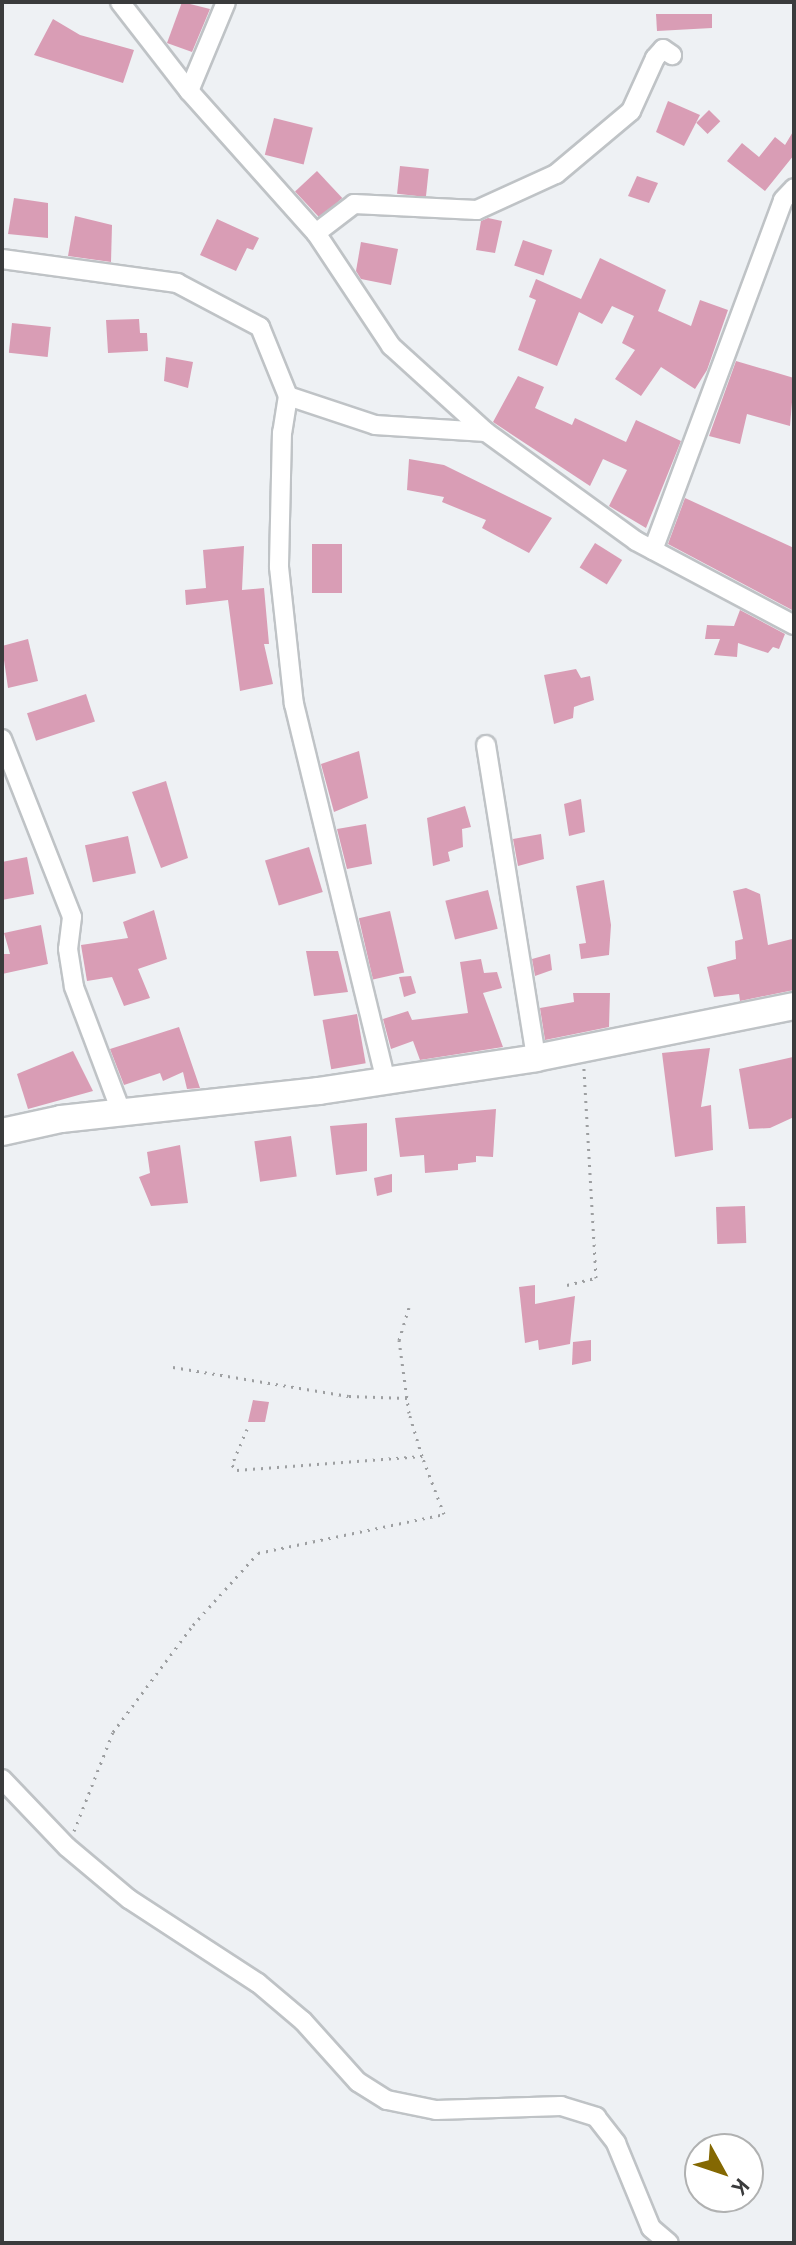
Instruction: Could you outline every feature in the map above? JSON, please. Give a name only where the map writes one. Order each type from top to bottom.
[{"type":"street","points":[[120,2],[189,91],[316,233],[391,346],[486,432],[653,550],[794,625]]},
{"type":"street","points":[[189,91],[226,2]]},
{"type":"street","points":[[316,233],[354,204],[477,210],[556,174],[631,111],[663,49],[672,55]]},
{"type":"street","points":[[653,550],[783,200],[794,188]]},
{"type":"street","points":[[2,259],[177,283],[260,327],[288,396],[282,432],[279,567],[294,704],[386,1081]]},
{"type":"street","points":[[288,396],[375,425],[486,432]]},
{"type":"street","points":[[2,739],[72,917],[68,949],[74,987],[122,1114]]},
{"type":"street","points":[[486,745],[536,1058]]},
{"type":"street","points":[[2,1132],[61,1119],[386,1081],[536,1058],[794,1006]]},
{"type":"street","points":[[2,1779],[67,1847],[129,1899],[258,1983],[303,2021],[358,2082],[387,2100],[436,2110],[561,2106],[596,2117],[616,2143],[651,2228],[669,2243]]},
{"type":"path","points":[[567,1285],[596,1278],[584,1048]]},
{"type":"path","points":[[67,1847],[113,1732],[193,1625],[258,1553],[444,1514],[422,1456],[407,1398],[399,1340],[409,1308]]},
{"type":"path","points":[[173,1367],[349,1396],[407,1398]]},
{"type":"path","points":[[247,1429],[232,1465],[237,1470],[422,1456]]},
{"type":"building","points":[[182,2],[210,9],[192,52],[167,43]]},
{"type":"building","points":[[656,14],[712,14],[712,28],[657,31]]},
{"type":"building","points":[[53,19],[80,35],[134,50],[123,83],[34,55]]},
{"type":"building","points":[[668,101],[700,115],[684,146],[656,132]]},
{"type":"building","points":[[709,110],[720,121],[708,134],[696,123]]},
{"type":"building","points":[[274,118],[313,128],[304,165],[265,155]]},
{"type":"building","points":[[794,130],[794,155],[765,191],[727,161],[742,143],[759,157],[775,137],[785,145]]},
{"type":"building","points":[[400,166],[429,169],[426,197],[397,194]]},
{"type":"building","points":[[317,171],[342,198],[320,219],[295,191]]},
{"type":"building","points":[[637,176],[658,183],[649,203],[628,196]]},
{"type":"building","points":[[14,198],[48,203],[48,238],[8,234]]},
{"type":"building","points":[[75,216],[112,225],[111,262],[68,256]]},
{"type":"building","points":[[488,218],[502,221],[495,253],[476,250],[481,221]]},
{"type":"building","points":[[217,219],[259,238],[253,250],[247,248],[236,271],[200,255]]},
{"type":"building","points":[[523,240],[552,250],[544,276],[514,266]]},
{"type":"building","points":[[361,242],[398,249],[391,285],[361,279],[356,271]]},
{"type":"building","points":[[600,258],[666,290],[658,311],[691,326],[700,300],[728,310],[707,370],[695,389],[661,367],[641,396],[615,379],[635,350],[622,343],[634,316],[612,306],[602,324],[579,312],[557,366],[518,350],[536,300],[529,297],[536,279],[581,299]]},
{"type":"building","points":[[139,319],[140,333],[147,333],[148,351],[108,353],[106,320]]},
{"type":"building","points":[[12,323],[51,327],[48,357],[9,353]]},
{"type":"building","points":[[166,357],[193,362],[188,388],[164,381]]},
{"type":"building","points":[[736,361],[794,378],[790,426],[747,414],[740,444],[709,436]]},
{"type":"building","points":[[518,376],[544,387],[535,408],[572,425],[575,418],[626,442],[636,420],[681,441],[646,528],[609,506],[627,470],[603,459],[590,486],[493,422]]},
{"type":"building","points":[[409,459],[444,465],[552,518],[529,553],[482,528],[486,520],[442,502],[444,497],[407,490]]},
{"type":"building","points":[[685,498],[794,548],[794,611],[668,544]]},
{"type":"building","points":[[595,543],[622,560],[607,585],[580,568]]},
{"type":"building","points":[[312,544],[342,544],[342,593],[312,593]]},
{"type":"building","points":[[244,546],[242,590],[264,588],[269,644],[264,644],[273,684],[240,691],[228,600],[186,605],[185,590],[206,588],[203,550]]},
{"type":"building","points":[[740,610],[785,634],[779,649],[773,647],[768,653],[738,643],[737,657],[714,655],[720,639],[705,639],[707,625],[734,626]]},
{"type":"building","points":[[28,639],[38,681],[8,688],[2,646]]},
{"type":"building","points":[[576,669],[581,678],[590,676],[594,700],[574,707],[573,718],[554,724],[544,675]]},
{"type":"building","points":[[86,694],[95,722],[36,741],[27,713]]},
{"type":"building","points":[[359,751],[368,798],[334,812],[321,764]]},
{"type":"building","points":[[166,781],[188,858],[161,868],[132,792]]},
{"type":"building","points":[[581,799],[585,832],[569,836],[564,804]]},
{"type":"building","points":[[465,806],[471,827],[462,829],[463,847],[448,852],[450,861],[433,866],[427,818]]},
{"type":"building","points":[[366,824],[372,864],[347,869],[337,829]]},
{"type":"building","points":[[541,834],[544,859],[518,866],[513,839]]},
{"type":"building","points":[[128,836],[136,873],[93,882],[85,845]]},
{"type":"building","points":[[309,847],[323,892],[279,905],[265,860]]},
{"type":"building","points":[[27,857],[34,894],[2,900],[2,862]]},
{"type":"building","points":[[604,880],[611,925],[609,955],[581,959],[579,944],[586,943],[576,886]]},
{"type":"building","points":[[746,888],[760,894],[768,945],[792,939],[794,990],[740,1001],[739,994],[714,997],[707,967],[736,959],[735,941],[743,939],[733,891]]},
{"type":"building","points":[[488,890],[498,929],[455,939],[445,901]]},
{"type":"building","points":[[154,910],[167,959],[138,969],[150,998],[124,1006],[112,977],[87,981],[81,945],[128,938],[123,922]]},
{"type":"building","points":[[390,911],[404,972],[373,980],[359,918]]},
{"type":"building","points":[[41,925],[48,964],[2,974],[2,954],[10,954],[4,933]]},
{"type":"building","points":[[306,951],[338,951],[348,992],[314,996]]},
{"type":"building","points":[[550,954],[552,970],[535,976],[532,959]]},
{"type":"building","points":[[481,959],[484,973],[497,972],[502,988],[483,993],[503,1047],[420,1060],[413,1041],[391,1049],[383,1019],[408,1011],[412,1020],[468,1013],[460,962]]},
{"type":"building","points":[[411,976],[416,993],[404,997],[399,977]]},
{"type":"building","points":[[573,993],[610,993],[609,1027],[545,1040],[540,1008],[574,1002]]},
{"type":"building","points":[[357,1014],[366,1063],[331,1069],[323,1020]]},
{"type":"building","points":[[179,1027],[200,1088],[187,1089],[183,1072],[163,1081],[160,1073],[124,1085],[110,1049]]},
{"type":"building","points":[[710,1048],[701,1107],[711,1105],[713,1150],[675,1157],[662,1053]]},
{"type":"building","points":[[73,1051],[93,1091],[28,1109],[17,1074]]},
{"type":"building","points":[[793,1057],[794,1117],[770,1128],[749,1129],[739,1069]]},
{"type":"building","points":[[496,1109],[493,1157],[476,1156],[476,1162],[458,1164],[458,1170],[425,1173],[424,1155],[400,1157],[395,1118]]},
{"type":"building","points":[[367,1123],[367,1171],[336,1175],[330,1126]]},
{"type":"building","points":[[291,1136],[297,1177],[260,1182],[254,1141]]},
{"type":"building","points":[[180,1145],[188,1203],[151,1206],[139,1177],[150,1173],[147,1152]]},
{"type":"building","points":[[392,1174],[392,1192],[377,1196],[374,1178]]},
{"type":"building","points":[[745,1206],[746,1243],[717,1244],[716,1207]]},
{"type":"building","points":[[535,1285],[535,1304],[575,1296],[570,1344],[539,1350],[538,1340],[525,1343],[519,1287]]},
{"type":"building","points":[[591,1340],[591,1361],[572,1365],[573,1342]]},
{"type":"building","points":[[253,1400],[269,1402],[265,1422],[248,1422]]}]
